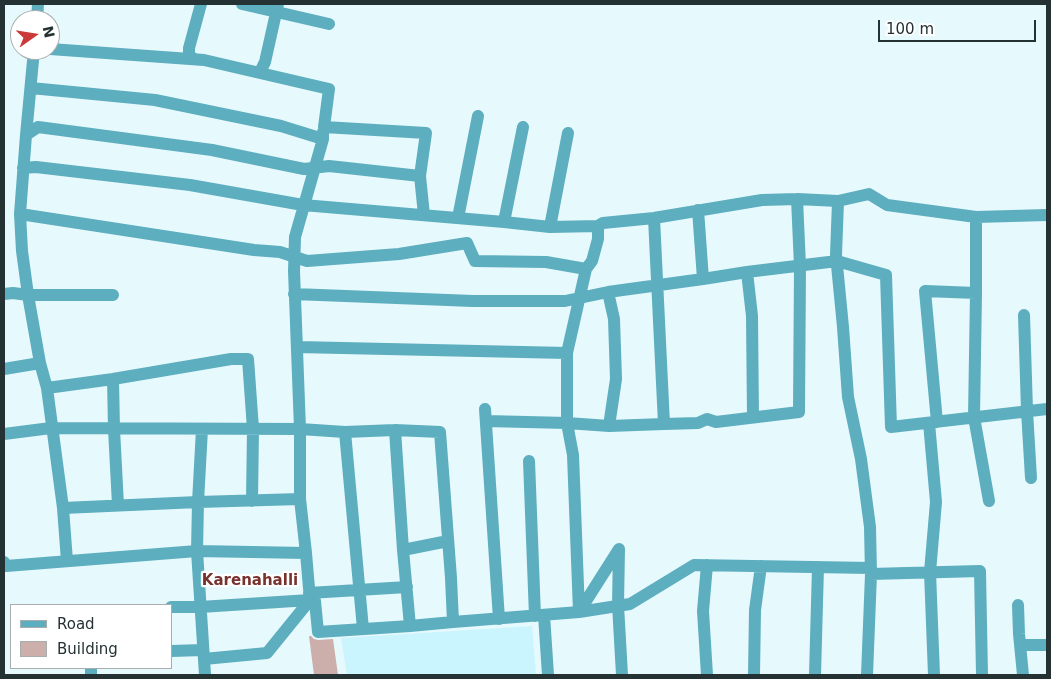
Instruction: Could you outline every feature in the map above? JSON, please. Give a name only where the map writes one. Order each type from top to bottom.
[{"type":"street","points":[[195,59],[189,54],[189,48],[201,4]]},
{"type":"street","points":[[242,4],[277,8],[329,24]]},
{"type":"street","points":[[260,72],[265,62],[277,8]]},
{"type":"street","points":[[60,50],[204,60],[329,89],[323,133],[295,237],[294,257],[300,429],[300,499],[309,596],[267,653],[203,655],[172,651]]},
{"type":"street","points":[[33,60],[20,214],[22,251],[40,363],[47,388],[63,508],[66,561]]},
{"type":"street","points":[[31,88],[155,100],[323,133],[426,133],[420,176],[424,215]]},
{"type":"street","points":[[458,218],[478,116]]},
{"type":"street","points":[[26,135],[38,127],[212,150],[304,169],[329,166],[420,176]]},
{"type":"street","points":[[504,222],[522,127]]},
{"type":"street","points":[[550,227],[568,133]]},
{"type":"street","points":[[23,168],[36,167],[190,185],[303,205],[550,227],[598,226],[603,223],[654,218],[762,200],[838,201],[869,194],[887,204],[976,217],[1047,215]]},
{"type":"street","points":[[498,619],[485,415],[609,426],[698,423],[707,419],[716,422],[799,412],[800,266],[797,199]]},
{"type":"street","points":[[838,201],[837,262],[848,398],[861,459],[870,528],[871,571],[867,675]]},
{"type":"street","points":[[698,210],[703,279]]},
{"type":"street","points":[[20,214],[254,250],[280,252],[307,261],[399,254],[467,243],[475,261],[544,262],[586,269]]},
{"type":"street","points":[[976,217],[974,417],[989,501]]},
{"type":"street","points":[[654,218],[664,424]]},
{"type":"street","points":[[579,612],[573,456],[567,423],[567,353],[586,269],[592,261],[598,238],[598,226]]},
{"type":"street","points":[[294,294],[473,301],[565,301],[608,292],[748,272],[837,262],[886,275],[891,427],[1047,409]]},
{"type":"street","points":[[748,272],[752,316],[753,417]]},
{"type":"street","points":[[934,675],[930,572],[936,502],[925,290],[976,293]]},
{"type":"street","points":[[608,292],[614,319],[616,379],[609,426]]},
{"type":"street","points":[[4,294],[113,295]]},
{"type":"street","points":[[1024,315],[1031,478]]},
{"type":"street","points":[[297,347],[567,353]]},
{"type":"street","points":[[47,388],[113,380],[231,359],[248,359],[252,429],[252,501]]},
{"type":"street","points":[[4,369],[40,363]]},
{"type":"street","points":[[113,380],[118,505]]},
{"type":"street","points":[[4,434],[51,428],[300,429],[345,432],[395,430],[440,432],[453,622]]},
{"type":"street","points":[[202,429],[197,551],[205,675]]},
{"type":"street","points":[[395,430],[410,626]]},
{"type":"street","points":[[345,432],[363,629]]},
{"type":"street","points":[[529,462],[539,616],[548,675]]},
{"type":"street","points":[[63,508],[300,499]]},
{"type":"street","points":[[403,550],[448,542]]},
{"type":"street","points":[[579,612],[619,549],[618,606],[622,675]]},
{"type":"street","points":[[4,562],[6,566],[197,551],[306,553]]},
{"type":"street","points":[[309,596],[315,601],[318,632],[539,616],[630,604],[694,565],[818,567],[871,571],[980,571],[982,675]]},
{"type":"street","points":[[707,565],[704,611],[707,675]]},
{"type":"street","points":[[754,675],[755,610],[761,566]]},
{"type":"street","points":[[814,675],[818,567]]},
{"type":"street","points":[[172,607],[200,607],[360,590],[407,587]]},
{"type":"street","points":[[1018,605],[1023,675]]},
{"type":"street","points":[[1020,645],[1047,644]]},
{"type":"shaded area","points":[[532,626],[536,675],[347,675],[341,638]]},
{"type":"building","points":[[309,636],[318,640],[333,639],[338,675],[314,675]]},
{"type":"district","name":"Karenahalli","points":[[250,581]]}]
